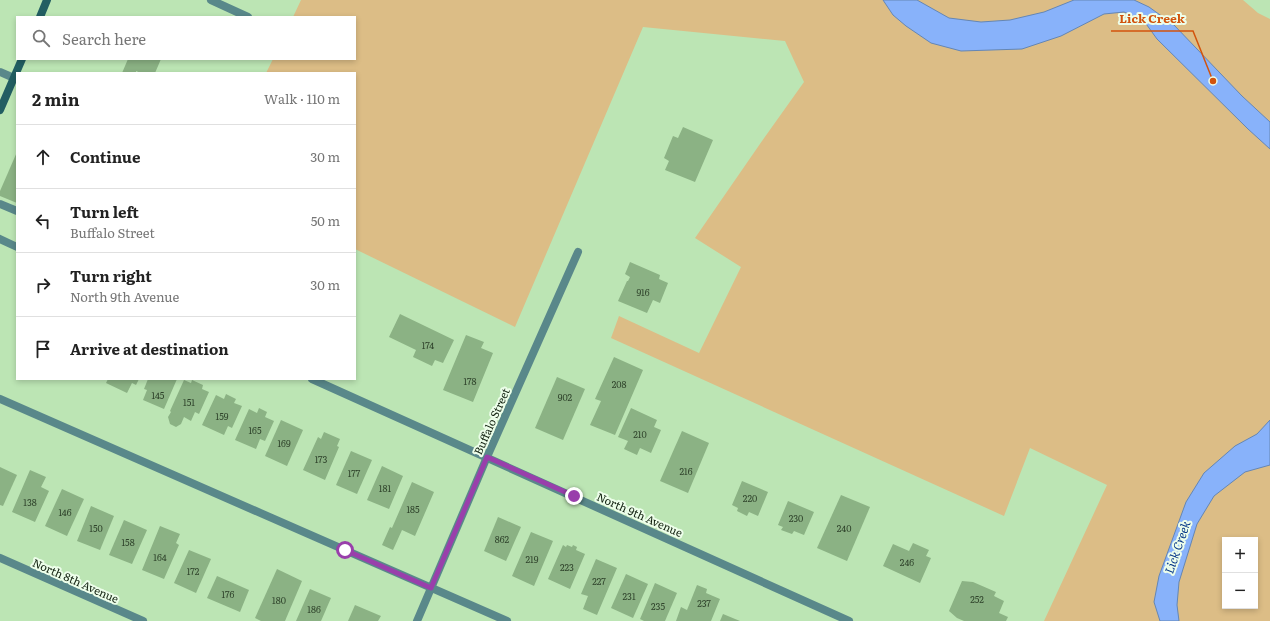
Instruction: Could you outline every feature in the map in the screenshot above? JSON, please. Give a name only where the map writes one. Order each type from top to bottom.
[{"type":"main road","points":[[40,16],[47,0]]},
{"type":"main road","points":[[17,72],[22,60]]},
{"type":"main road","points":[[0,110],[16,73]]},
{"type":"street","points":[[211,0],[246,16]]},
{"type":"street","points":[[0,72],[14,78]]},
{"type":"street","points":[[0,204],[16,211]]},
{"type":"street","points":[[0,240],[16,247]]},
{"type":"street","name":"Buffalo Street","points":[[417,621],[487,457],[578,252]]},
{"type":"street","name":"North 9th Avenue","points":[[314,380],[849,621]]},
{"type":"street","points":[[0,399],[507,621]]},
{"type":"street","name":"North 8th Avenue","points":[[0,558],[143,621]]},
{"type":"shaded area","points":[[301,0],[1243,0],[1258,13],[1270,19],[1270,621],[1044,621],[1107,485],[1030,448],[1004,516],[611,338],[619,316],[699,353],[741,267],[695,238],[804,82],[785,41],[643,27],[515,327],[356,249],[356,72],[266,72],[272,60],[356,60],[356,16],[293,16]]},
{"type":"water","points":[[883,0],[917,0],[949,18],[981,22],[1010,20],[1044,12],[1074,0],[1134,0],[1149,7],[1174,25],[1242,96],[1270,122],[1270,149],[1157,39],[1144,21],[1124,12],[1104,14],[1061,36],[1022,49],[961,51],[931,43],[893,15]]},
{"type":"water","name":"Lick Creek","points":[[1270,420],[1270,465],[1245,472],[1214,496],[1197,524],[1179,582],[1177,605],[1179,621],[1160,621],[1154,602],[1159,576],[1186,502],[1204,473],[1235,446],[1257,434]]},
{"type":"building","points":[[128,60],[161,60],[155,72],[122,72]]},
{"type":"building","points":[[683,127],[713,140],[695,182],[665,170],[669,161],[664,158],[673,136],[678,138]]},
{"type":"building","points":[[16,154],[16,203],[0,196],[0,191]]},
{"type":"building","points":[[630,262],[660,275],[659,279],[668,283],[660,303],[653,300],[647,313],[618,301],[630,277],[625,274]]},
{"type":"building","points":[[400,314],[454,340],[443,363],[435,360],[432,366],[413,357],[416,350],[389,337]]},
{"type":"building","points":[[466,335],[484,342],[481,348],[493,353],[473,402],[443,390]]},
{"type":"building","points":[[614,357],[643,370],[615,435],[590,425],[601,401],[595,399]]},
{"type":"building","points":[[557,377],[585,389],[563,440],[535,428]]},
{"type":"building","points":[[108,380],[138,380],[136,385],[132,383],[127,393],[106,383]]},
{"type":"building","points":[[148,380],[177,380],[164,409],[143,400],[147,390],[144,389]]},
{"type":"building","points":[[184,380],[191,383],[192,380],[203,385],[202,389],[209,392],[199,414],[195,412],[191,421],[184,417],[181,424],[176,427],[170,424],[168,417]]},
{"type":"building","points":[[226,394],[236,399],[234,403],[242,406],[232,428],[228,426],[224,435],[202,425],[216,395],[224,399]]},
{"type":"building","points":[[259,408],[267,412],[265,417],[274,421],[265,441],[260,439],[256,449],[235,440],[249,409],[257,413]]},
{"type":"building","points":[[631,408],[657,420],[654,427],[661,430],[651,453],[640,448],[637,455],[624,449],[628,441],[618,437]]},
{"type":"building","points":[[281,420],[303,430],[287,466],[265,456]]},
{"type":"building","points":[[682,431],[709,443],[688,493],[660,481]]},
{"type":"building","points":[[324,432],[340,439],[337,446],[339,447],[325,480],[303,470],[318,437],[321,439]]},
{"type":"building","points":[[351,451],[372,460],[357,494],[336,485]]},
{"type":"building","points":[[382,466],[403,476],[389,509],[367,500]]},
{"type":"building","points":[[0,467],[17,475],[3,506],[0,505]]},
{"type":"building","points":[[30,470],[46,477],[41,487],[49,491],[35,522],[12,512]]},
{"type":"building","points":[[742,481],[768,492],[758,516],[749,512],[747,516],[737,511],[738,508],[732,505]]},
{"type":"building","points":[[412,482],[434,492],[415,536],[402,530],[393,550],[382,545],[390,527],[392,528]]},
{"type":"building","points":[[62,489],[84,499],[67,536],[45,526]]},
{"type":"building","points":[[841,495],[870,507],[847,561],[817,548]]},
{"type":"building","points":[[788,501],[814,512],[804,535],[794,531],[792,534],[781,530],[783,527],[778,525]]},
{"type":"building","points":[[91,506],[114,516],[100,550],[77,541]]},
{"type":"building","points":[[498,517],[521,527],[506,561],[484,551]]},
{"type":"building","points":[[124,520],[147,530],[132,564],[109,555]]},
{"type":"building","points":[[160,526],[180,534],[176,543],[179,545],[164,579],[142,570]]},
{"type":"building","points":[[531,532],[553,541],[534,586],[512,576]]},
{"type":"building","points":[[913,543],[929,550],[926,556],[931,558],[920,583],[883,566],[893,544],[909,551]]},
{"type":"building","points":[[563,545],[566,547],[567,545],[572,547],[573,545],[577,547],[576,550],[585,554],[570,589],[548,579]]},
{"type":"building","points":[[189,550],[211,559],[196,593],[174,583]]},
{"type":"building","points":[[596,559],[617,568],[597,615],[583,609],[588,596],[581,594]]},
{"type":"building","points":[[277,569],[302,581],[285,621],[261,621],[255,618]]},
{"type":"building","points":[[626,574],[648,584],[633,618],[611,608]]},
{"type":"building","points":[[217,576],[249,590],[240,612],[207,598]]},
{"type":"building","points":[[962,581],[973,582],[996,592],[994,596],[1004,601],[999,613],[1008,617],[1006,621],[964,621],[957,618],[949,611]]},
{"type":"building","points":[[655,583],[677,593],[665,621],[644,621],[640,619]]},
{"type":"building","points":[[697,585],[707,589],[706,593],[720,599],[711,621],[676,621],[681,607],[687,610]]},
{"type":"building","points":[[310,589],[331,598],[321,621],[296,621]]},
{"type":"building","points":[[355,605],[381,616],[378,621],[348,621]]},
{"type":"building","points":[[723,614],[740,621],[720,621]]},
{"type":"place","name":"Lick Creek","points":[[1213,81]]},
{"type":"route","points":[[345,550],[431,588],[487,457],[574,496]]}]
